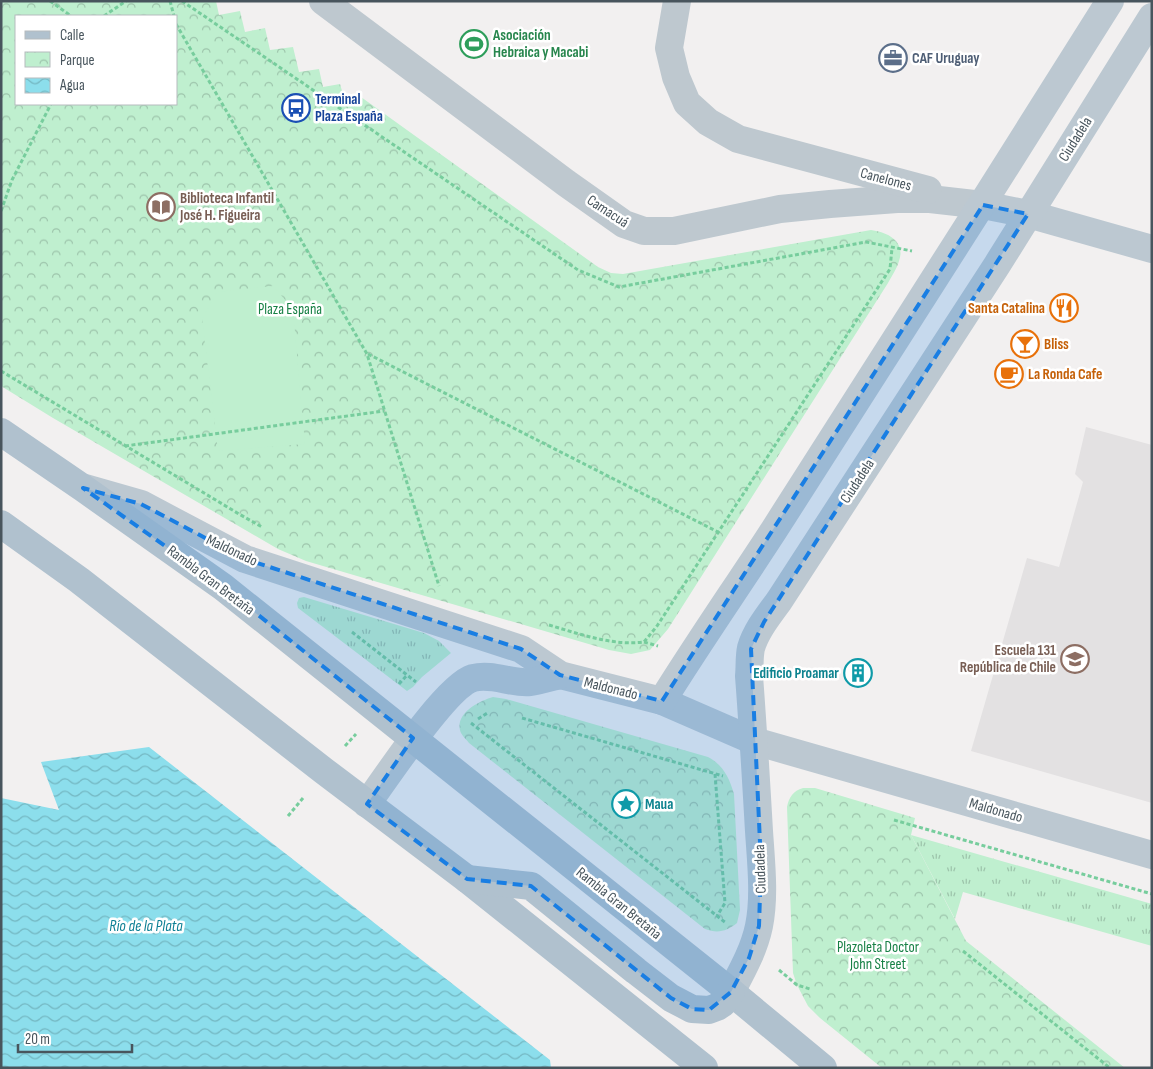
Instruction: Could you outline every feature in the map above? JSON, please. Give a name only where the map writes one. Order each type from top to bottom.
[{"type":"main road","name":"Rambla Gran Bretaña","points":[[1,432],[223,587],[731,992],[823,1068]]},
{"type":"main road","points":[[1,524],[79,580],[367,804],[467,879],[704,1068]]},
{"type":"main road","points":[[467,879],[531,886],[671,998],[692,1009],[709,1010],[717,1007],[731,992]]},
{"type":"street","name":"Camacuá","points":[[323,1],[344,9],[581,193],[624,224],[644,231],[674,231],[780,210],[839,203],[930,199],[983,205]]},
{"type":"street","name":"Canelones","points":[[677,1],[669,48],[676,77],[687,103],[708,122],[738,138],[983,205],[1028,214],[1152,249]]},
{"type":"street","points":[[662,700],[983,205],[1110,1]]},
{"type":"street","name":"Ciudadela","points":[[731,992],[749,958],[753,946],[759,926],[761,899],[750,676],[751,649],[764,622],[1028,214],[1152,17]]},
{"type":"street","name":"Maldonado","points":[[83,488],[141,504],[245,559],[521,649],[560,675],[662,700],[754,741],[1152,855]]},
{"type":"street","points":[[367,804],[413,738],[456,688],[471,679],[486,676],[530,682],[560,675]]},
{"type":"path","points":[[50,1],[70,15]]},
{"type":"path","points":[[105,15],[126,1]]},
{"type":"path","points":[[170,1],[174,15]]},
{"type":"path","points":[[178,27],[367,354],[440,590],[431,587]]},
{"type":"path","points":[[1,211],[12,180],[50,105]]},
{"type":"path","points":[[542,622],[588,637],[627,644],[644,642],[657,626],[890,269],[892,248]]},
{"type":"path","points":[[367,354],[718,532]]},
{"type":"path","points":[[1,371],[264,528]]},
{"type":"path","points":[[125,446],[384,411]]},
{"type":"path","points":[[340,590],[334,617],[716,916],[797,985],[810,989]]},
{"type":"path","points":[[471,723],[487,712],[496,713]]},
{"type":"path","points":[[514,716],[756,786]]},
{"type":"path","points":[[715,774],[725,903],[716,916]]},
{"type":"path","points":[[894,820],[1152,894]]},
{"type":"path","points":[[963,951],[1110,1068]]},
{"type":"highlighted area","points":[[983,205],[1028,214],[764,622],[751,649],[761,864],[759,926],[749,958],[731,992],[709,1010],[692,1009],[671,998],[531,886],[467,879],[367,804],[413,738],[223,587],[83,488],[141,504],[245,559],[521,649],[560,675],[662,701]]},
{"type":"shaded area","name":"Escuela 131 República de Chile","points":[[1086,427],[1152,445],[1152,803],[971,751],[1027,558],[1059,567],[1083,482],[1075,474]]},
{"type":"green space","name":"Plaza España","points":[[1,1],[216,1],[219,15],[240,11],[245,32],[265,28],[270,50],[293,47],[299,72],[319,69],[323,87],[340,84],[345,101],[361,97],[598,267],[611,273],[623,274],[871,230],[889,235],[900,248],[898,264],[888,283],[668,629],[650,650],[631,654],[609,650],[306,561],[278,549],[1,386]]},
{"type":"green space","points":[[273,286],[293,309],[305,444],[218,451],[202,319],[217,292]]},
{"type":"green space","points":[[304,597],[424,633],[439,641],[451,653],[407,691],[298,608],[299,598]]},
{"type":"green space","points":[[493,697],[506,699],[708,757],[718,764],[728,777],[734,794],[740,910],[737,923],[722,931],[705,929],[469,743],[461,733],[460,726],[464,714],[475,705]]},
{"type":"green space","name":"Plazoleta Doctor John Street","points":[[803,788],[815,788],[915,818],[911,835],[966,941],[1125,1068],[882,1068],[820,1018],[808,1006],[793,973],[787,807],[792,795]]},
{"type":"green space","points":[[911,835],[1152,904],[1152,946],[963,892],[955,919]]},
{"type":"water","name":"Río de la Plata","points":[[149,747],[550,1060],[551,1068],[1,1068],[1,798],[59,810],[41,762]]},
{"type":"place","name":"Asociación Hebraica y Macabi","points":[[474,44]]},
{"type":"place","name":"CAF Uruguay","points":[[893,58]]},
{"type":"place","name":"Terminal Plaza España","points":[[296,108]]},
{"type":"place","name":"Biblioteca Infantil José H. Figueira","points":[[161,207]]},
{"type":"place","name":"Santa Catalina","points":[[1064,308]]},
{"type":"place","name":"Bliss","points":[[1025,344]]},
{"type":"place","name":"La Ronda Cafe","points":[[1009,374]]},
{"type":"place","name":"Escuela 131 República de Chile","points":[[1075,659]]},
{"type":"place","name":"Edificio Proamar","points":[[858,673]]},
{"type":"place","name":"Maua","points":[[626,804]]}]
